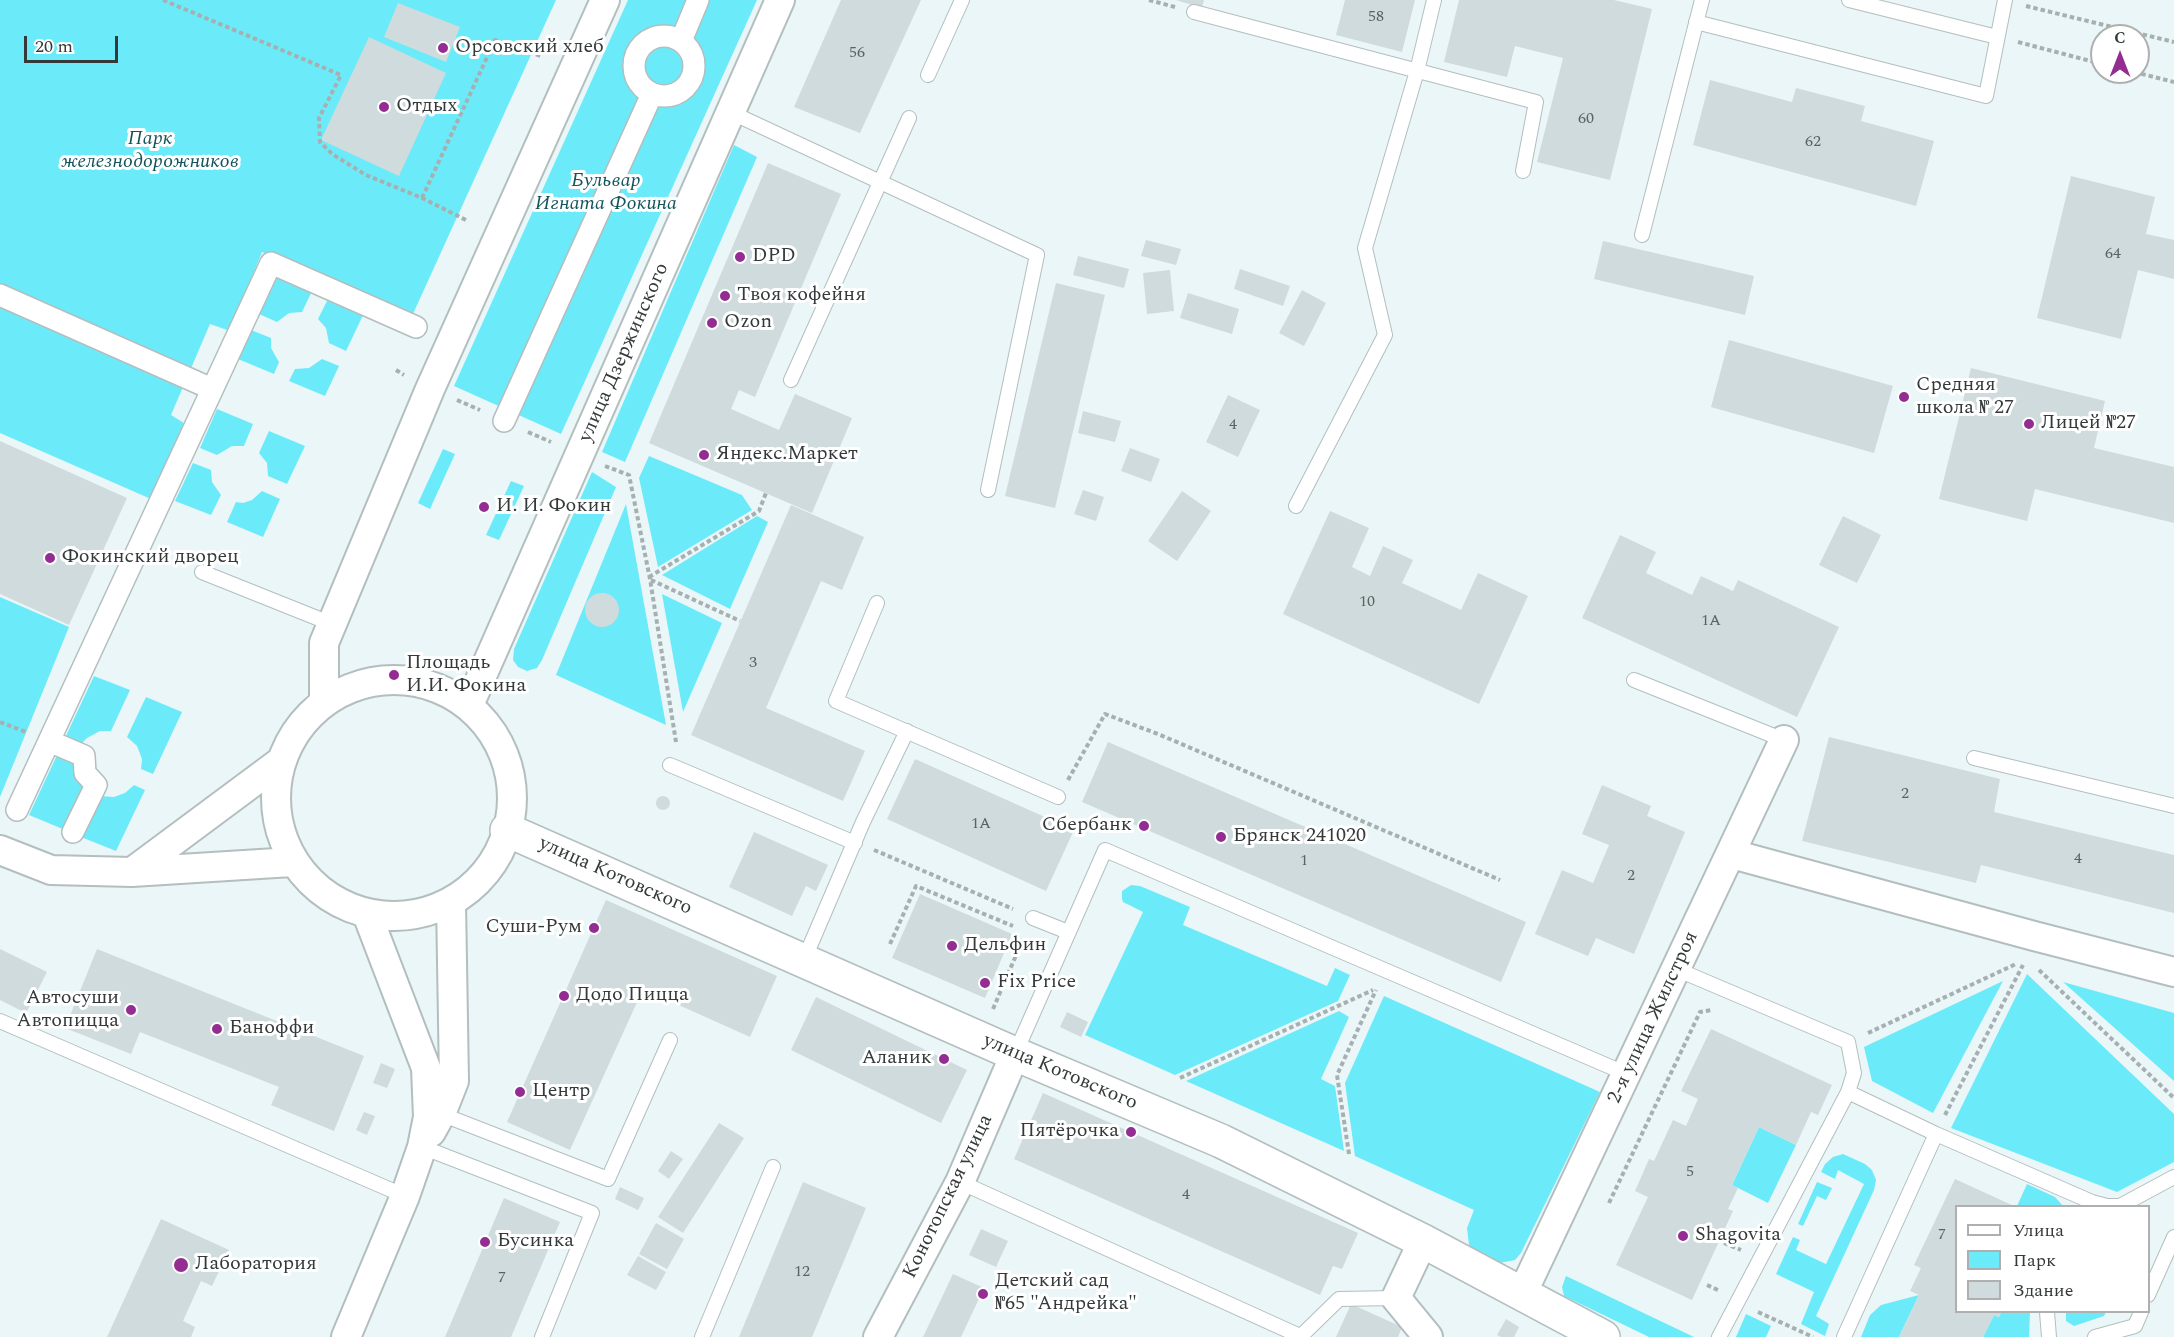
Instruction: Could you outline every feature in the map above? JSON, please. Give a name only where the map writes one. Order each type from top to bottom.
[{"type":"street","points":[[324,701],[324,643],[430,389],[604,0]]},
{"type":"street","points":[[681,41],[698,0]]},
{"type":"street","name":"улица Дзержинского","points":[[469,705],[780,0]]},
{"type":"street","points":[[660,35],[670,36],[689,48],[694,69],[683,89],[662,96],[652,94],[642,87],[636,78],[633,67],[635,56],[640,46],[649,39],[660,35]]},
{"type":"street","points":[[504,421],[652,94]]},
{"type":"street","points":[[17,810],[271,263],[416,327]]},
{"type":"street","points":[[0,296],[212,389]]},
{"type":"street","points":[[395,679],[434,686],[469,705],[495,735],[511,772],[513,812],[501,850],[478,882],[445,906],[407,916],[367,914],[330,899],[292,862],[281,837],[274,800],[280,762],[297,728],[324,701],[357,685],[395,679]]},
{"type":"street","name":"2-я улица Жилстроя","points":[[1522,1294],[1784,740]]},
{"type":"street","points":[[49,741],[84,756],[85,773],[96,785],[73,832]]},
{"type":"street","points":[[132,872],[280,762]]},
{"type":"street","name":"улица Котовского","points":[[507,830],[1015,1054],[1221,1141],[1423,1241],[1603,1337]]},
{"type":"street","points":[[0,850],[51,870],[132,872],[292,862]]},
{"type":"street","points":[[1732,854],[2174,972]]},
{"type":"street","points":[[346,1337],[405,1196],[434,1116],[454,1081],[451,902]]},
{"type":"street","points":[[367,914],[426,1068],[434,1116]]},
{"type":"street","name":"Конотопская улица","points":[[878,1337],[960,1182],[1015,1054]]},
{"type":"street","points":[[1423,1241],[1396,1298],[1428,1337]]},
{"type":"lane","points":[[928,75],[962,0]]},
{"type":"lane","points":[[1296,506],[1385,335],[1365,248],[1417,71],[1434,0]]},
{"type":"lane","points":[[1642,235],[1701,0]]},
{"type":"lane","points":[[1849,0],[1997,37]]},
{"type":"lane","points":[[1696,22],[1986,96],[2005,1]]},
{"type":"lane","points":[[1194,12],[1536,102],[1523,171]]},
{"type":"lane","points":[[730,112],[1037,255],[988,490]]},
{"type":"lane","points":[[791,380],[909,118]]},
{"type":"lane","points":[[202,572],[332,624]]},
{"type":"lane","points":[[877,603],[836,701],[1058,797]]},
{"type":"lane","points":[[1634,680],[1784,740]]},
{"type":"lane","points":[[804,960],[907,731]]},
{"type":"lane","points":[[1974,758],[2174,806]]},
{"type":"lane","points":[[670,765],[855,843]]},
{"type":"lane","points":[[1015,1054],[1105,850],[1627,1074]]},
{"type":"lane","points":[[1033,918],[1068,932]]},
{"type":"lane","points":[[1676,969],[1848,1042],[1854,1073],[1848,1092],[1719,1337]]},
{"type":"lane","points":[[0,1021],[405,1196]]},
{"type":"lane","points":[[434,1116],[608,1179],[670,1040]]},
{"type":"lane","points":[[1848,1092],[2091,1204]]},
{"type":"lane","points":[[1844,1337],[1936,1134]]},
{"type":"lane","points":[[422,1147],[592,1213],[542,1337]]},
{"type":"lane","points":[[702,1337],[773,1167]]},
{"type":"lane","points":[[2122,1205],[2174,1178]]},
{"type":"lane","points":[[960,1182],[1302,1337],[1339,1299],[1396,1298]]},
{"type":"lane","points":[[2150,1291],[2174,1237]]},
{"type":"lane","points":[[2047,1313],[2049,1337]]},
{"type":"lane","points":[[2095,1337],[2135,1326],[2140,1313]]},
{"type":"path","points":[[163,0],[341,75],[320,118],[320,142],[332,154],[366,175],[422,198],[466,220]]},
{"type":"path","points":[[2005,1],[2174,42]]},
{"type":"path","points":[[1997,37],[2090,61]]},
{"type":"path","points":[[422,198],[495,40],[541,56]]},
{"type":"path","points":[[2150,76],[2174,82]]},
{"type":"path","points":[[740,621],[650,578],[759,511],[766,493]]},
{"type":"path","points":[[1058,797],[1105,714],[1158,734],[1500,880]]},
{"type":"path","points":[[855,843],[1033,918]]},
{"type":"path","points":[[890,944],[916,886],[1015,927]]},
{"type":"path","points":[[992,1010],[1026,932]]},
{"type":"path","points":[[1936,1134],[2027,958],[2034,936]]},
{"type":"path","points":[[1180,1078],[1377,988],[1337,1076],[1349,1154]]},
{"type":"green space","name":"Парк железнодорожников","points":[[0,0],[556,0],[412,316],[262,252],[230,331],[210,324],[171,415],[184,423],[151,499],[0,433]]},
{"type":"green space","name":"Бульвар Игната Фокина","points":[[628,0],[757,0],[561,434],[454,386]]},
{"type":"green space","points":[[734,145],[757,157],[625,462],[602,452]]},
{"type":"green space","points":[[277,275],[313,289],[302,312],[289,313],[277,322],[259,314]]},
{"type":"green space","points":[[329,297],[365,311],[346,351],[329,343],[326,328],[318,319]]},
{"type":"green space","points":[[251,330],[271,338],[271,348],[279,362],[274,374],[238,359]]},
{"type":"green space","points":[[322,359],[339,366],[325,396],[289,381],[295,369],[309,368]]},
{"type":"green space","points":[[217,409],[253,424],[244,446],[232,446],[217,455],[200,448]]},
{"type":"green space","points":[[269,431],[305,446],[287,484],[268,476],[267,463],[259,453]]},
{"type":"green space","points":[[443,449],[455,454],[430,509],[418,503]]},
{"type":"green space","points":[[649,456],[742,495],[752,510],[658,567],[639,478]]},
{"type":"green space","points":[[193,463],[211,470],[212,482],[221,495],[211,515],[175,501]]},
{"type":"green space","points":[[592,472],[616,487],[542,660],[537,668],[527,671],[518,667],[513,660],[514,649]]},
{"type":"green space","points":[[511,481],[524,486],[499,540],[486,535]]},
{"type":"green space","points":[[262,491],[280,499],[263,537],[227,522],[236,502],[243,503],[252,500]]},
{"type":"green space","points":[[626,504],[666,725],[556,675]]},
{"type":"green space","points":[[757,516],[768,522],[730,609],[662,575]]},
{"type":"green space","points":[[662,594],[722,623],[683,712]]},
{"type":"green space","points":[[0,597],[69,627],[0,797]]},
{"type":"green space","points":[[94,676],[130,690],[111,731],[100,731],[81,744],[65,738]]},
{"type":"green space","points":[[146,697],[182,712],[153,774],[141,769],[142,759],[137,746],[127,737]]},
{"type":"green space","points":[[58,753],[75,760],[85,787],[65,830],[29,815]]},
{"type":"green space","points":[[134,785],[145,790],[116,851],[81,837],[100,796],[114,797],[125,793]]},
{"type":"green space","points":[[1131,885],[1140,886],[1190,907],[1183,925],[1327,986],[1335,968],[1350,975],[1338,1001],[1175,1075],[1085,1035],[1143,912],[1123,902],[1122,891]]},
{"type":"green space","points":[[2027,974],[2174,1114],[2174,1162],[2117,1192],[1951,1128]]},
{"type":"green space","points":[[2003,981],[1933,1113],[1872,1081],[1864,1047]]},
{"type":"green space","points":[[2063,982],[2174,1013],[2174,1081]]},
{"type":"green space","points":[[1384,996],[1600,1092],[1521,1253],[1515,1260],[1499,1263],[1475,1251],[1469,1245],[1467,1228],[1474,1210],[1355,1156],[1345,1083]]},
{"type":"green space","points":[[1339,1011],[1349,1017],[1321,1079],[1335,1086],[1344,1151],[1186,1081]]},
{"type":"green space","points":[[1759,1127],[1796,1145],[1768,1203],[1732,1185]]},
{"type":"green space","points":[[1843,1154],[1865,1164],[1872,1170],[1876,1180],[1874,1190],[1816,1316],[1829,1324],[1825,1336],[1801,1324],[1814,1292],[1776,1274],[1793,1237],[1800,1240],[1796,1250],[1826,1264],[1864,1184],[1838,1170],[1835,1179],[1821,1172],[1825,1164],[1833,1157]]},
{"type":"green space","points":[[1817,1182],[1832,1188],[1826,1200],[1817,1196],[1803,1226],[1798,1224]]},
{"type":"green space","points":[[2027,1184],[2055,1197],[2062,1205],[2017,1205]]},
{"type":"green space","points":[[1566,1276],[1694,1337],[1649,1337],[1564,1296],[1562,1287]]},
{"type":"green space","points":[[1919,1295],[1899,1337],[1861,1337],[1870,1315],[1881,1305]]},
{"type":"green space","points":[[2001,1313],[2030,1313],[2029,1337],[1983,1337],[1994,1315],[1999,1317]]},
{"type":"green space","points":[[2066,1313],[2106,1313],[2104,1316],[2074,1326],[2066,1321]]},
{"type":"green space","points":[[1746,1314],[1771,1326],[1766,1337],[1736,1337]]},
{"type":"building","points":[[841,0],[921,0],[860,133],[794,107]]},
{"type":"building","points":[[1176,0],[1204,0],[1202,8]]},
{"type":"building","points":[[1345,0],[1415,0],[1402,52],[1336,35]]},
{"type":"building","points":[[1459,0],[1614,0],[1652,9],[1610,180],[1537,162],[1563,58],[1515,46],[1507,77],[1444,62]]},
{"type":"building","points":[[398,3],[460,27],[446,62],[384,37]]},
{"type":"building","name":"Отдых","points":[[369,37],[446,73],[399,176],[321,140]]},
{"type":"building","points":[[1710,80],[1792,102],[1796,88],[1865,106],[1861,121],[1934,141],[1916,206],[1693,145]]},
{"type":"building","points":[[768,163],[841,194],[755,397],[739,390],[731,409],[779,430],[795,394],[852,418],[812,513],[649,443]]},
{"type":"building","points":[[2071,176],[2155,197],[2146,234],[2174,240],[2174,279],[2138,270],[2121,339],[2037,318]]},
{"type":"building","points":[[1146,240],[1181,249],[1176,265],[1141,256]]},
{"type":"building","points":[[1603,241],[1754,276],[1745,315],[1594,279]]},
{"type":"building","points":[[1078,256],[1129,269],[1124,288],[1073,275]]},
{"type":"building","points":[[1240,269],[1290,286],[1283,306],[1234,289]]},
{"type":"building","points":[[1170,270],[1174,311],[1147,314],[1143,273]]},
{"type":"building","points":[[1056,283],[1105,295],[1055,508],[1005,496]]},
{"type":"building","points":[[1302,290],[1326,303],[1304,346],[1279,333]]},
{"type":"building","points":[[1188,293],[1239,309],[1232,334],[1180,318]]},
{"type":"building","points":[[1729,340],[1893,386],[1874,453],[1711,407]]},
{"type":"building","name":"Лицей №27","points":[[1971,368],[2105,401],[2094,448],[2174,467],[2174,523],[2035,489],[2027,521],[1939,499]]},
{"type":"building","points":[[1228,395],[1260,410],[1238,457],[1206,442]]},
{"type":"building","points":[[1083,411],[1121,421],[1115,442],[1078,433]]},
{"type":"building","name":"Фокинский дворец","points":[[0,441],[127,498],[69,625],[0,594]]},
{"type":"building","points":[[1130,448],[1160,459],[1151,482],[1121,471]]},
{"type":"building","points":[[1083,490],[1104,497],[1096,521],[1074,514]]},
{"type":"building","points":[[1182,491],[1211,511],[1177,561],[1148,541]]},
{"type":"building","points":[[791,505],[864,537],[842,590],[821,581],[766,708],[865,751],[843,801],[691,735]]},
{"type":"building","points":[[1330,511],[1369,528],[1352,567],[1370,576],[1383,546],[1413,560],[1402,583],[1461,610],[1478,573],[1528,596],[1479,704],[1283,614]]},
{"type":"building","points":[[1843,516],[1881,535],[1857,583],[1819,565]]},
{"type":"building","points":[[1620,535],[1656,552],[1646,573],[1692,595],[1701,576],[1733,591],[1738,580],[1839,627],[1797,717],[1582,618]]},
{"type":"building","points":[[602,593],[614,598],[619,610],[614,622],[602,627],[590,622],[585,610],[590,598]]},
{"type":"building","points":[[1829,737],[2000,779],[1994,812],[2174,855],[2174,913],[1981,865],[1976,883],[1802,841]]},
{"type":"building","points":[[1108,742],[1526,922],[1501,982],[1082,802]]},
{"type":"building","points":[[915,759],[1074,830],[1046,891],[887,819]]},
{"type":"building","points":[[1602,785],[1651,806],[1647,816],[1685,832],[1634,954],[1596,938],[1588,956],[1535,934],[1562,870],[1593,883],[1609,845],[1582,834]]},
{"type":"building","points":[[660,796],[666,796],[670,803],[666,810],[660,810],[656,806],[656,800]]},
{"type":"building","points":[[754,832],[828,865],[816,891],[806,886],[792,916],[729,887]]},
{"type":"building","name":"Дельфин","points":[[920,894],[1012,934],[985,998],[892,958]]},
{"type":"building","points":[[606,900],[777,976],[750,1037],[643,989],[570,1150],[507,1122]]},
{"type":"building","points":[[0,949],[47,972],[26,1013],[0,1000]]},
{"type":"building","points":[[97,949],[364,1056],[334,1131],[271,1105],[279,1087],[140,1032],[131,1054],[65,1028]]},
{"type":"building","points":[[816,997],[967,1070],[941,1123],[791,1050]]},
{"type":"building","points":[[1067,1012],[1088,1022],[1081,1037],[1060,1027]]},
{"type":"building","points":[[1711,1029],[1832,1085],[1818,1115],[1811,1112],[1796,1145],[1759,1127],[1732,1185],[1738,1188],[1728,1209],[1733,1211],[1692,1300],[1616,1265],[1648,1197],[1635,1191],[1649,1159],[1654,1161],[1673,1120],[1686,1126],[1698,1099],[1681,1091]]},
{"type":"building","points":[[381,1063],[395,1069],[387,1088],[373,1083]]},
{"type":"building","points":[[1043,1093],[1358,1233],[1342,1269],[1333,1266],[1320,1295],[1014,1159]]},
{"type":"building","points":[[364,1112],[375,1116],[367,1135],[356,1130]]},
{"type":"building","points":[[719,1123],[744,1138],[683,1233],[658,1217]]},
{"type":"building","points":[[671,1151],[683,1159],[669,1179],[658,1171]]},
{"type":"building","points":[[1955,1179],[2012,1205],[1955,1205],[1955,1313],[2001,1313],[1999,1317],[1994,1315],[1983,1337],[1899,1337],[1919,1295],[1910,1291],[1921,1268],[1914,1265]]},
{"type":"building","points":[[803,1182],[866,1208],[812,1337],[739,1337]]},
{"type":"building","points":[[620,1187],[644,1198],[638,1210],[615,1199]]},
{"type":"building","points":[[504,1198],[560,1222],[511,1337],[445,1337]]},
{"type":"building","name":"Лаборатория","points":[[161,1219],[229,1250],[212,1286],[201,1281],[183,1321],[195,1327],[191,1337],[107,1337]]},
{"type":"building","points":[[656,1223],[684,1239],[667,1269],[639,1254]]},
{"type":"building","points":[[981,1229],[1008,1241],[996,1267],[969,1255]]},
{"type":"building","points":[[638,1256],[666,1272],[656,1290],[627,1275]]},
{"type":"building","points":[[953,1274],[984,1288],[961,1337],[923,1337]]},
{"type":"building","points":[[1351,1304],[1402,1327],[1398,1337],[1336,1337]]},
{"type":"building","points":[[1506,1319],[1519,1327],[1514,1337],[1497,1335]]},
{"type":"place","name":"Орсовский хлеб","points":[[443,48]]},
{"type":"place","name":"Отдых","points":[[384,107]]},
{"type":"place","name":"DPD","points":[[740,257]]},
{"type":"place","name":"Твоя кофейня","points":[[725,296]]},
{"type":"place","name":"Ozon","points":[[712,323]]},
{"type":"place","name":"Средняя школа № 27","points":[[1904,397]]},
{"type":"place","name":"Лицей №27","points":[[2029,424]]},
{"type":"place","name":"Яндекс.Маркет","points":[[704,455]]},
{"type":"place","name":"И. И. Фокин","points":[[484,507]]},
{"type":"place","name":"Фокинский дворец","points":[[50,558]]},
{"type":"place","name":"Площадь И.И. Фокина","points":[[394,675]]},
{"type":"place","name":"Сбербанк","points":[[1144,826]]},
{"type":"place","name":"Брянск 241020","points":[[1221,837]]},
{"type":"place","name":"Суши-Рум","points":[[594,928]]},
{"type":"place","name":"Дельфин","points":[[952,946]]},
{"type":"place","name":"Fix Price","points":[[985,983]]},
{"type":"place","name":"Додо Пицца","points":[[564,996]]},
{"type":"place","name":"Автосуши Автопицца","points":[[131,1010]]},
{"type":"place","name":"Баноффи","points":[[217,1029]]},
{"type":"place","name":"Аланик","points":[[944,1059]]},
{"type":"place","name":"Центр","points":[[520,1092]]},
{"type":"place","name":"Пятёрочка","points":[[1131,1132]]},
{"type":"place","name":"Shagovita","points":[[1683,1236]]},
{"type":"place","name":"Бусинка","points":[[485,1242]]},
{"type":"place","name":"Лаборатория","points":[[181,1265]]},
{"type":"place","name":"Детский сад №65 \"Андрейка\"","points":[[983,1294]]}]
